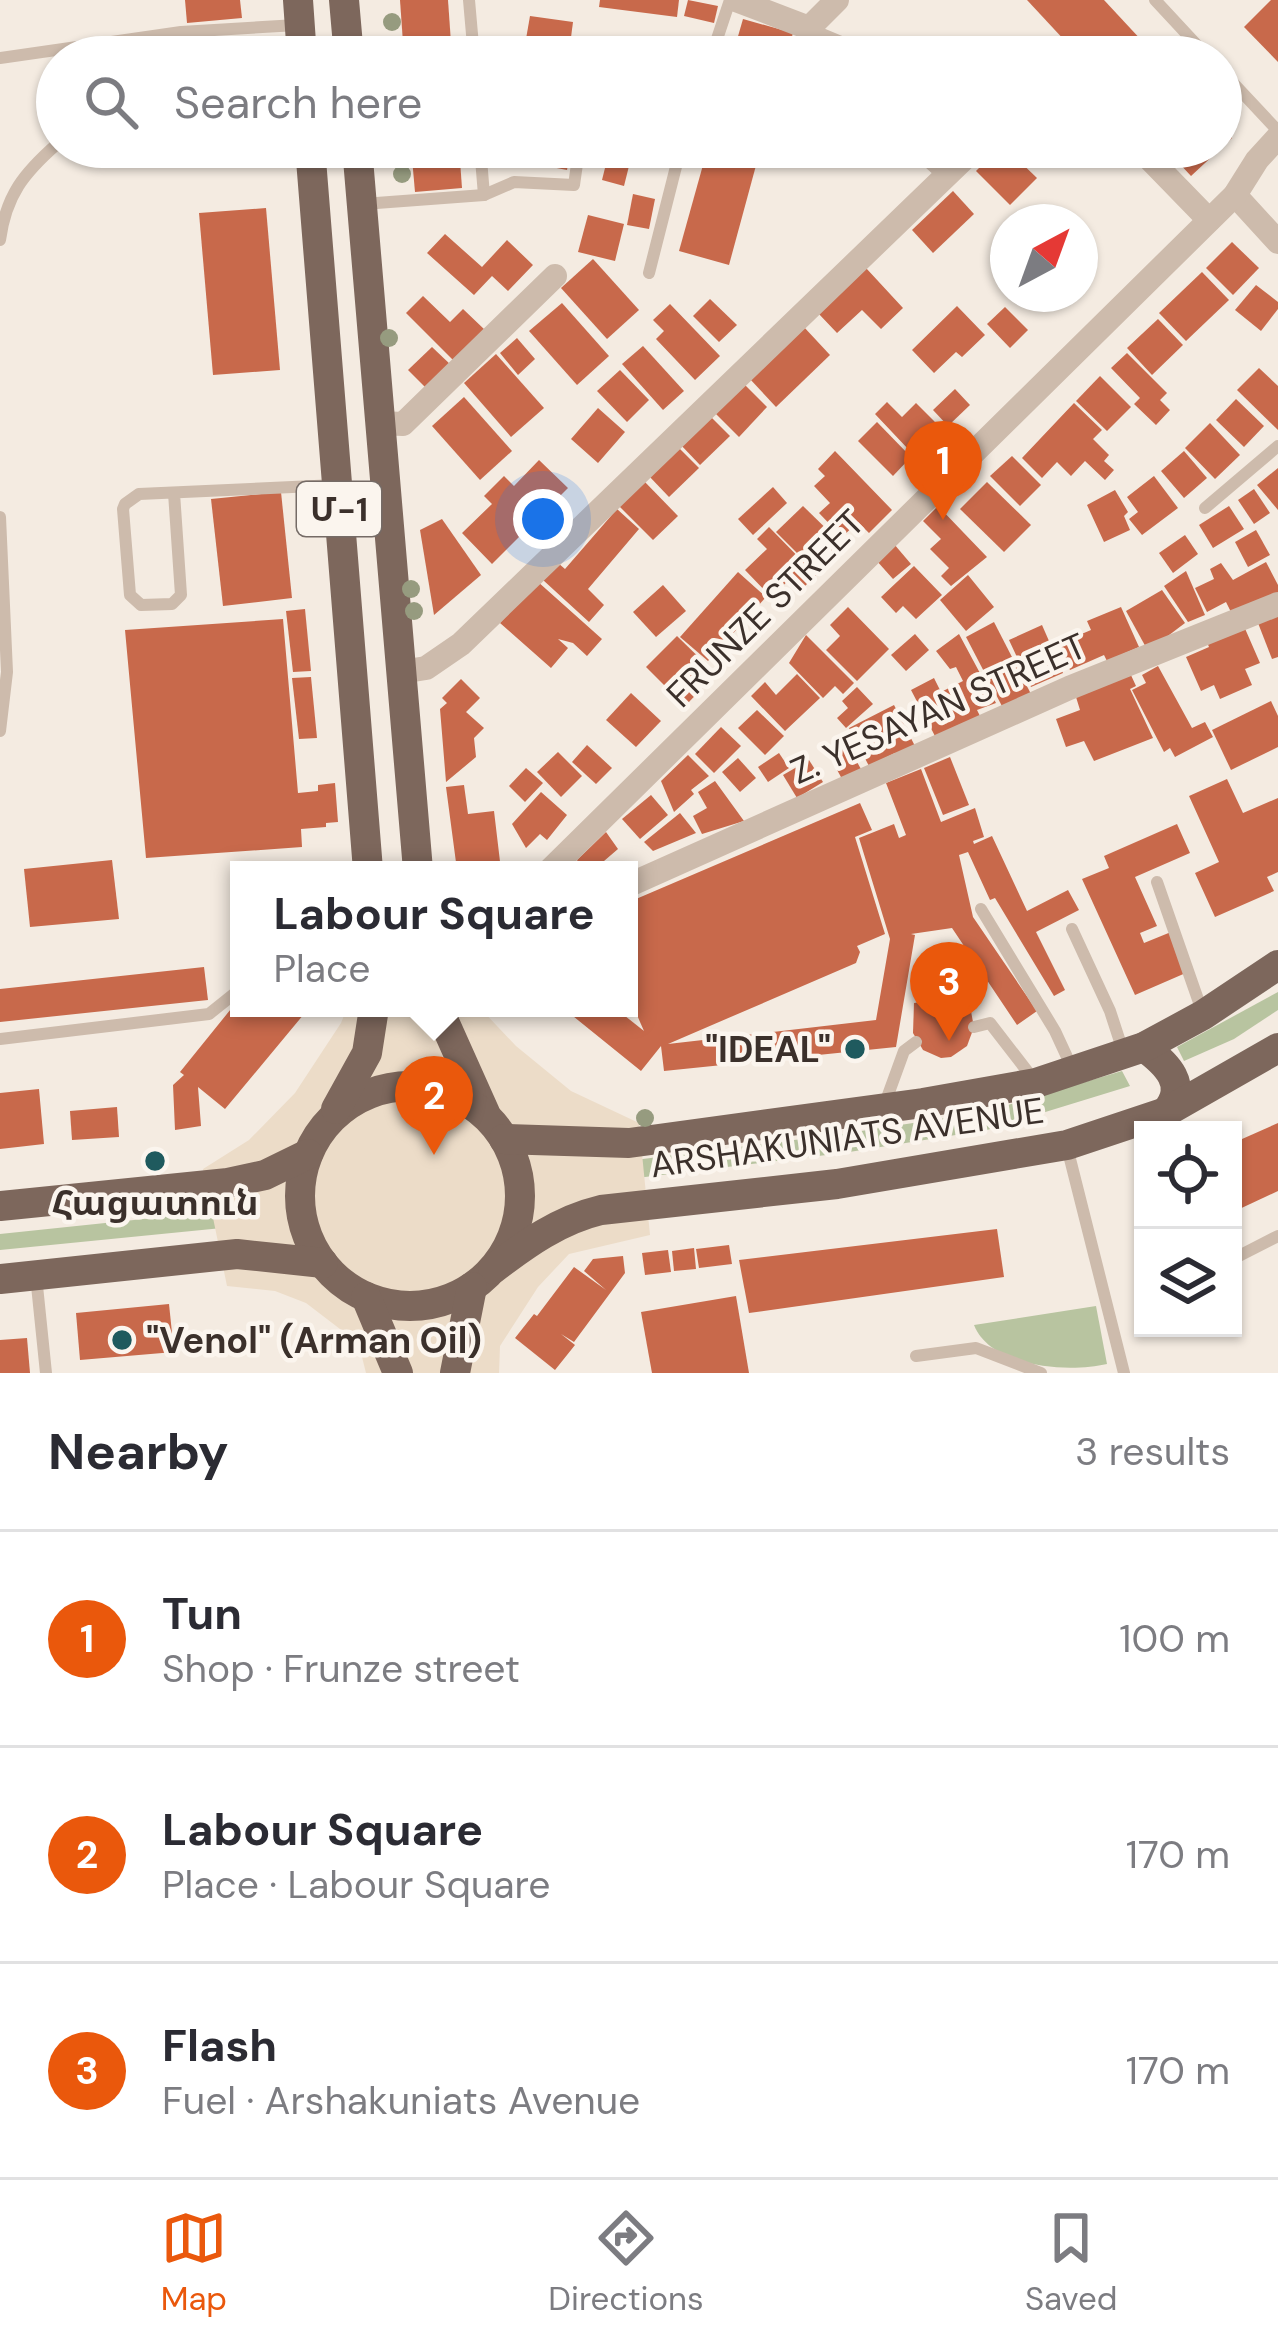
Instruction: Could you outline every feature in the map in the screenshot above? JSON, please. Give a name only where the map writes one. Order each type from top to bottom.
[{"type":"main road","points":[[344,0],[347,36]]},
{"type":"main road","name":"Մ-1","points":[[312,168],[367,861]]},
{"type":"main road","name":"Մ-1","points":[[358,168],[417,861]]},
{"type":"main road","name":"ARSHAKUNIATS AVENUE","points":[[496,1128],[558,1144],[629,1143],[1036,1082],[1134,1050],[1203,1015],[1278,965]]},
{"type":"main road","points":[[368,1017],[367,1053],[308,1154],[301,1210],[323,1263],[342,1282],[366,1297],[420,1306],[447,1300],[482,1278],[508,1246],[518,1220],[516,1164],[441,1017]]},
{"type":"main road","name":"ARSHAKUNIATS AVENUE","points":[[1155,1121],[1278,1048]]},
{"type":"main road","points":[[1134,1050],[1171,1069],[1176,1079],[1175,1102],[1166,1112]]},
{"type":"main road","points":[[331,1119],[358,1098],[391,1087],[426,1087],[460,1097],[496,1128]]},
{"type":"main road","name":"ARSHAKUNIATS AVENUE","points":[[482,1278],[531,1240],[601,1210],[856,1182],[1134,1135]]},
{"type":"main road","points":[[0,1206],[228,1183],[265,1175],[308,1154]]},
{"type":"main road","points":[[0,1279],[238,1254],[323,1263]]},
{"type":"main road","points":[[455,1373],[482,1278]]},
{"type":"main road","points":[[366,1297],[398,1373]]},
{"type":"street","points":[[733,0],[809,28],[837,0]]},
{"type":"street","name":"FRUNZE STREET","points":[[559,861],[1235,195],[1278,134]]},
{"type":"street","points":[[401,672],[426,668],[460,644],[954,168]]},
{"type":"street","points":[[1158,168],[1209,220]]},
{"type":"street","points":[[1235,195],[1278,242]]},
{"type":"street","points":[[380,423],[403,424],[554,276]]},
{"type":"street","name":"Z. YESAYAN STREET","points":[[638,881],[1069,688],[1278,604]]},
{"type":"lane","points":[[469,0],[472,36]]},
{"type":"lane","points":[[718,36],[733,0]]},
{"type":"lane","points":[[1155,0],[1188,36]]},
{"type":"lane","points":[[809,28],[828,36]]},
{"type":"lane","points":[[153,36],[300,33]]},
{"type":"lane","points":[[0,58],[36,53]]},
{"type":"lane","points":[[1242,94],[1278,134]]},
{"type":"lane","points":[[0,240],[3,216],[25,173],[36,163]]},
{"type":"lane","points":[[482,168],[484,195]]},
{"type":"lane","points":[[362,204],[484,195],[514,182],[574,185],[576,168]]},
{"type":"lane","points":[[649,273],[675,168]]},
{"type":"lane","points":[[935,168],[945,177]]},
{"type":"lane","points":[[1205,508],[1278,446]]},
{"type":"lane","points":[[174,493],[181,596],[172,604],[141,604],[130,595],[124,504],[139,494],[337,485]]},
{"type":"lane","points":[[0,517],[7,672],[0,731]]},
{"type":"lane","points":[[1156,882],[1203,1015]]},
{"type":"lane","points":[[981,909],[1055,1031],[1073,1070]]},
{"type":"lane","points":[[1072,929],[1134,1050]]},
{"type":"lane","points":[[0,1039],[209,1013],[230,997]]},
{"type":"lane","points":[[974,1028],[990,1023],[1036,1082]]},
{"type":"lane","points":[[883,1107],[904,1051],[916,1042]]},
{"type":"lane","points":[[1067,1145],[1124,1373]]},
{"type":"lane","points":[[1242,1254],[1278,1236]]},
{"type":"lane","points":[[36,1275],[46,1373]]},
{"type":"lane","points":[[916,1356],[976,1348],[1041,1373]]},
{"type":"green space","points":[[1278,992],[1278,1010],[1234,1039],[1184,1061],[1177,1047]]},
{"type":"green space","points":[[1122,1071],[1130,1086],[987,1130],[604,1182],[603,1164],[984,1112]]},
{"type":"green space","points":[[220,1211],[222,1228],[0,1250],[0,1234]]},
{"type":"green space","points":[[1096,1306],[1107,1364],[1091,1367],[1052,1367],[1013,1359],[983,1339],[974,1325]]},
{"type":"shaded area","points":[[343,1017],[489,1017],[571,1091],[639,1123],[650,1235],[569,1254],[538,1287],[500,1346],[499,1373],[366,1373],[361,1353],[340,1329],[306,1303],[275,1291],[227,1286],[203,1169],[249,1140],[295,1093]]},
{"type":"building","points":[[185,0],[240,0],[242,18],[187,23]]},
{"type":"building","points":[[400,0],[448,0],[451,36],[403,36]]},
{"type":"building","points":[[600,0],[679,0],[677,17],[599,7]]},
{"type":"building","points":[[688,0],[718,6],[714,23],[684,16]]},
{"type":"building","points":[[1027,0],[1104,0],[1137,36],[1060,36]]},
{"type":"building","points":[[1271,0],[1278,0],[1278,62],[1244,27]]},
{"type":"building","points":[[530,16],[573,22],[571,36],[527,36]]},
{"type":"building","points":[[743,19],[793,33],[792,36],[738,36]]},
{"type":"building","points":[[413,168],[461,168],[462,188],[415,192]]},
{"type":"building","points":[[605,168],[628,168],[624,186],[602,180]]},
{"type":"building","points":[[702,168],[755,168],[729,265],[679,251]]},
{"type":"building","points":[[979,168],[1027,168],[1037,178],[1009,204],[976,171]]},
{"type":"building","points":[[953,191],[974,214],[933,253],[912,230]]},
{"type":"building","points":[[633,194],[655,199],[649,229],[627,225]]},
{"type":"building","points":[[266,208],[280,370],[213,375],[199,213]]},
{"type":"building","points":[[588,215],[624,224],[615,261],[578,252]]},
{"type":"building","points":[[445,234],[482,267],[507,240],[533,265],[508,291],[492,276],[474,295],[427,253]]},
{"type":"building","points":[[1232,242],[1259,268],[1233,295],[1206,268]]},
{"type":"building","points":[[593,259],[639,310],[607,339],[561,288]]},
{"type":"building","points":[[866,268],[903,308],[881,329],[862,310],[837,333],[818,313]]},
{"type":"building","points":[[1202,272],[1229,300],[1186,341],[1159,313]]},
{"type":"building","points":[[1256,285],[1278,302],[1261,331],[1235,310]]},
{"type":"building","points":[[423,296],[450,322],[463,309],[485,330],[454,361],[406,313]]},
{"type":"building","points":[[710,299],[737,325],[719,342],[693,316]]},
{"type":"building","points":[[562,303],[609,356],[577,385],[529,331]]},
{"type":"building","points":[[670,304],[720,356],[695,380],[656,339],[664,331],[653,320]]},
{"type":"building","points":[[957,306],[985,335],[962,357],[956,352],[934,373],[912,350]]},
{"type":"building","points":[[1000,312],[1010,312],[1028,330],[1010,348],[987,324]]},
{"type":"building","points":[[1158,319],[1183,345],[1152,375],[1127,348]]},
{"type":"building","points":[[803,326],[830,355],[776,407],[749,378]]},
{"type":"building","points":[[517,338],[535,359],[518,375],[500,353]]},
{"type":"building","points":[[643,346],[684,391],[663,410],[622,364]]},
{"type":"building","points":[[432,347],[452,366],[428,390],[408,370]]},
{"type":"building","points":[[1127,353],[1167,393],[1160,400],[1170,410],[1156,425],[1134,404],[1140,398],[1111,368]]},
{"type":"building","points":[[496,354],[544,408],[511,437],[464,383]]},
{"type":"building","points":[[1259,368],[1278,386],[1278,430],[1237,390]]},
{"type":"building","points":[[620,370],[649,400],[627,422],[597,391]]},
{"type":"building","points":[[1100,376],[1131,407],[1107,431],[1076,401]]},
{"type":"building","points":[[741,381],[767,407],[739,437],[712,410]]},
{"type":"building","points":[[955,389],[970,405],[948,426],[933,410]]},
{"type":"building","points":[[464,397],[512,451],[480,480],[432,426]]},
{"type":"building","points":[[1236,399],[1264,426],[1244,447],[1216,420]]},
{"type":"building","points":[[887,402],[902,417],[916,403],[940,427],[921,447],[909,450],[875,414]]},
{"type":"building","points":[[1074,403],[1102,430],[1093,439],[1109,455],[1104,461],[1114,470],[1105,480],[1085,461],[1071,476],[1057,462],[1042,478],[1022,458]]},
{"type":"building","points":[[598,408],[625,432],[598,463],[571,439]]},
{"type":"building","points":[[708,414],[730,436],[700,465],[679,443]]},
{"type":"building","points":[[877,422],[911,457],[893,476],[858,441]]},
{"type":"building","points":[[1210,423],[1240,455],[1215,479],[1185,448]]},
{"type":"building","points":[[677,446],[699,468],[669,497],[648,475]]},
{"type":"building","points":[[835,451],[892,510],[869,533],[858,522],[842,537],[819,513],[830,503],[814,486],[825,476],[818,469]]},
{"type":"building","points":[[1184,451],[1207,478],[1184,498],[1161,471]]},
{"type":"building","points":[[1012,456],[1041,485],[1020,506],[990,476]]},
{"type":"building","points":[[539,460],[568,488],[492,564],[462,533],[492,504],[484,496],[504,476],[514,486]]},
{"type":"building","points":[[1278,468],[1278,510],[1257,485]]},
{"type":"building","points":[[1154,476],[1178,508],[1142,535],[1129,519],[1138,512],[1127,497]]},
{"type":"building","points":[[643,480],[678,516],[653,540],[618,505]]},
{"type":"building","points":[[987,482],[1031,525],[1004,552],[960,509]]},
{"type":"building","points":[[773,487],[787,503],[753,535],[738,519]]},
{"type":"building","points":[[1254,489],[1270,513],[1254,524],[1238,500]]},
{"type":"building","points":[[1115,490],[1128,512],[1124,516],[1130,530],[1104,542],[1087,505]]},
{"type":"building","points":[[281,492],[292,598],[223,606],[211,499]]},
{"type":"building","points":[[803,506],[844,546],[817,573],[776,532]]},
{"type":"building","points":[[938,506],[987,557],[951,586],[941,576],[949,568],[930,549],[941,539],[923,521]]},
{"type":"building","points":[[1229,506],[1244,529],[1213,548],[1199,525]]},
{"type":"building","points":[[617,509],[639,529],[588,589],[604,605],[589,622],[543,580],[558,563],[565,569]]},
{"type":"building","points":[[442,519],[481,575],[434,615],[420,530]]},
{"type":"building","points":[[769,527],[816,575],[803,588],[792,577],[771,597],[745,570],[767,549],[757,539]]},
{"type":"building","points":[[1256,530],[1270,555],[1248,567],[1235,542]]},
{"type":"building","points":[[1185,535],[1198,554],[1173,573],[1159,553]]},
{"type":"building","points":[[894,544],[911,564],[893,579],[876,560]]},
{"type":"building","points":[[1266,562],[1278,595],[1233,616],[1226,602],[1207,612],[1195,588],[1214,579],[1210,569],[1221,563],[1233,580]]},
{"type":"building","points":[[914,566],[942,595],[916,619],[903,606],[896,613],[881,597]]},
{"type":"building","points":[[1186,571],[1205,615],[1188,622],[1164,586]]},
{"type":"building","points":[[738,572],[766,597],[708,661],[680,637]]},
{"type":"building","points":[[968,575],[994,607],[966,631],[940,600]]},
{"type":"building","points":[[537,581],[602,639],[587,656],[573,643],[558,639],[568,648],[551,668],[500,623]]},
{"type":"building","points":[[663,585],[686,611],[656,637],[633,612]]},
{"type":"building","points":[[1162,590],[1185,623],[1148,651],[1126,611]]},
{"type":"building","points":[[848,607],[889,649],[857,681],[826,650],[840,636],[830,625]]},
{"type":"building","points":[[1121,607],[1139,647],[1070,670],[1058,644],[1091,630],[1087,621]]},
{"type":"building","points":[[305,609],[311,671],[293,672],[286,611]]},
{"type":"building","points":[[1278,615],[1278,657],[1272,659],[1258,623]]},
{"type":"building","points":[[283,619],[298,793],[335,783],[338,822],[301,829],[302,847],[146,858],[125,630]]},
{"type":"building","points":[[994,622],[1032,696],[1004,710],[966,637]]},
{"type":"building","points":[[1243,624],[1260,663],[1245,669],[1252,685],[1220,699],[1214,685],[1201,691],[1186,657],[1209,647],[1206,640]]},
{"type":"building","points":[[1042,625],[1063,673],[1031,687],[1009,640]]},
{"type":"building","points":[[915,634],[929,650],[906,671],[891,655]]},
{"type":"building","points":[[959,634],[996,703],[977,710],[984,724],[936,738],[911,690],[934,678],[941,692],[963,681],[956,667],[950,669],[936,651]]},
{"type":"building","points":[[806,635],[854,683],[843,694],[835,686],[823,698],[789,663]]},
{"type":"building","points":[[677,636],[716,674],[685,706],[646,667]]},
{"type":"building","points":[[1158,666],[1192,728],[1205,722],[1213,737],[1175,757],[1170,748],[1164,752],[1132,690],[1146,683],[1142,675]]},
{"type":"building","points":[[1130,673],[1136,686],[1130,689],[1153,738],[1094,761],[1084,741],[1066,747],[1056,719],[1080,710],[1076,697]]},
{"type":"building","points":[[797,674],[820,698],[785,731],[751,696],[765,682],[776,695]]},
{"type":"building","points":[[311,677],[317,738],[299,739],[292,678]]},
{"type":"building","points":[[461,679],[480,698],[466,712],[484,728],[474,738],[476,757],[446,782],[440,709],[447,703],[442,698]]},
{"type":"building","points":[[857,687],[873,704],[846,728],[837,718],[848,708],[842,701]]},
{"type":"building","points":[[631,693],[661,721],[636,747],[606,720]]},
{"type":"building","points":[[1271,701],[1278,716],[1278,747],[1231,770],[1212,730]]},
{"type":"building","points":[[894,705],[917,750],[899,759],[895,753],[869,766],[849,728]]},
{"type":"building","points":[[757,710],[784,736],[765,755],[738,728]]},
{"type":"building","points":[[721,727],[741,746],[714,773],[695,754]]},
{"type":"building","points":[[846,743],[861,769],[842,779],[828,753]]},
{"type":"building","points":[[587,745],[612,768],[596,784],[572,762]]},
{"type":"building","points":[[558,752],[582,776],[561,797],[537,772]]},
{"type":"building","points":[[779,753],[789,768],[768,782],[758,767]]},
{"type":"building","points":[[688,755],[709,776],[674,812],[661,781]]},
{"type":"building","points":[[950,757],[969,805],[943,815],[924,768]]},
{"type":"building","points":[[738,758],[756,778],[740,792],[722,772]]},
{"type":"building","points":[[809,760],[823,782],[797,798],[783,775]]},
{"type":"building","points":[[526,768],[543,783],[525,802],[509,786]]},
{"type":"building","points":[[921,769],[941,822],[975,808],[984,837],[974,844],[992,836],[1027,911],[1068,890],[1079,910],[1036,932],[1065,990],[1054,996],[995,898],[990,900],[968,852],[959,855],[973,917],[1037,1011],[1017,1025],[952,928],[911,934],[915,935],[896,1047],[664,1071],[661,1046],[641,1071],[574,1017],[626,1017],[644,1031],[638,1017],[638,898],[860,803],[872,830],[855,837],[885,934],[857,946],[856,963],[668,1044],[876,1020],[890,939],[859,838],[894,824],[899,838],[906,835],[886,783]]},
{"type":"building","points":[[1227,779],[1243,813],[1278,798],[1278,872],[1267,877],[1274,891],[1215,917],[1195,873],[1219,862],[1189,796]]},
{"type":"building","points":[[715,781],[744,821],[702,834],[693,816],[707,808],[698,792]]},
{"type":"building","points":[[464,785],[468,814],[494,811],[500,861],[456,861],[446,787]]},
{"type":"building","points":[[541,792],[567,815],[547,840],[540,834],[526,848],[512,824]]},
{"type":"building","points":[[651,795],[668,815],[640,839],[622,819]]},
{"type":"building","points":[[680,813],[696,833],[653,851],[644,842]]},
{"type":"building","points":[[1177,824],[1190,853],[1135,877],[1157,926],[1140,933],[1144,943],[1171,932],[1188,972],[1135,995],[1082,879],[1109,868],[1104,856]]},
{"type":"building","points":[[606,832],[618,849],[604,861],[577,860]]},
{"type":"building","points":[[112,860],[119,919],[30,927],[24,869]]},
{"type":"building","points":[[204,967],[208,1000],[0,1022],[0,989]]},
{"type":"building","points":[[968,996],[974,1027],[967,1046],[941,1058],[923,1050],[913,1033],[914,1003]]},
{"type":"building","points":[[230,1010],[230,1017],[302,1017],[225,1109],[198,1087],[201,1126],[175,1130],[173,1085],[184,1075],[180,1072]]},
{"type":"building","points":[[39,1089],[44,1144],[0,1149],[0,1093]]},
{"type":"building","points":[[117,1107],[119,1137],[72,1140],[70,1111]]},
{"type":"building","points":[[1278,1123],[1278,1191],[1242,1208],[1242,1139]]},
{"type":"building","points":[[997,1229],[1004,1277],[749,1313],[739,1260]]},
{"type":"building","points":[[729,1245],[732,1264],[699,1268],[696,1249]]},
{"type":"building","points":[[694,1248],[696,1269],[674,1271],[672,1251]]},
{"type":"building","points":[[668,1250],[671,1272],[645,1275],[642,1253]]},
{"type":"building","points":[[623,1256],[625,1273],[574,1342],[561,1334],[575,1345],[555,1370],[515,1338],[574,1267],[606,1290],[584,1271],[593,1259]]},
{"type":"building","points":[[736,1296],[749,1373],[652,1373],[641,1312]]},
{"type":"building","points":[[169,1304],[174,1352],[80,1360],[76,1313]]},
{"type":"building","points":[[27,1338],[30,1373],[0,1373],[0,1340]]},
{"type":"place","name":"Tun","points":[[943,520]]},
{"type":"place","name":"Flash","points":[[949,1041]]},
{"type":"place","name":"\"IDEAL\"","points":[[855,1049]]},
{"type":"place","name":"Labour Square","points":[[434,1155]]},
{"type":"place","name":"Հացատուն","points":[[155,1161]]},
{"type":"place","name":"\"Venol\" (Arman Oil)","points":[[122,1340]]}]
